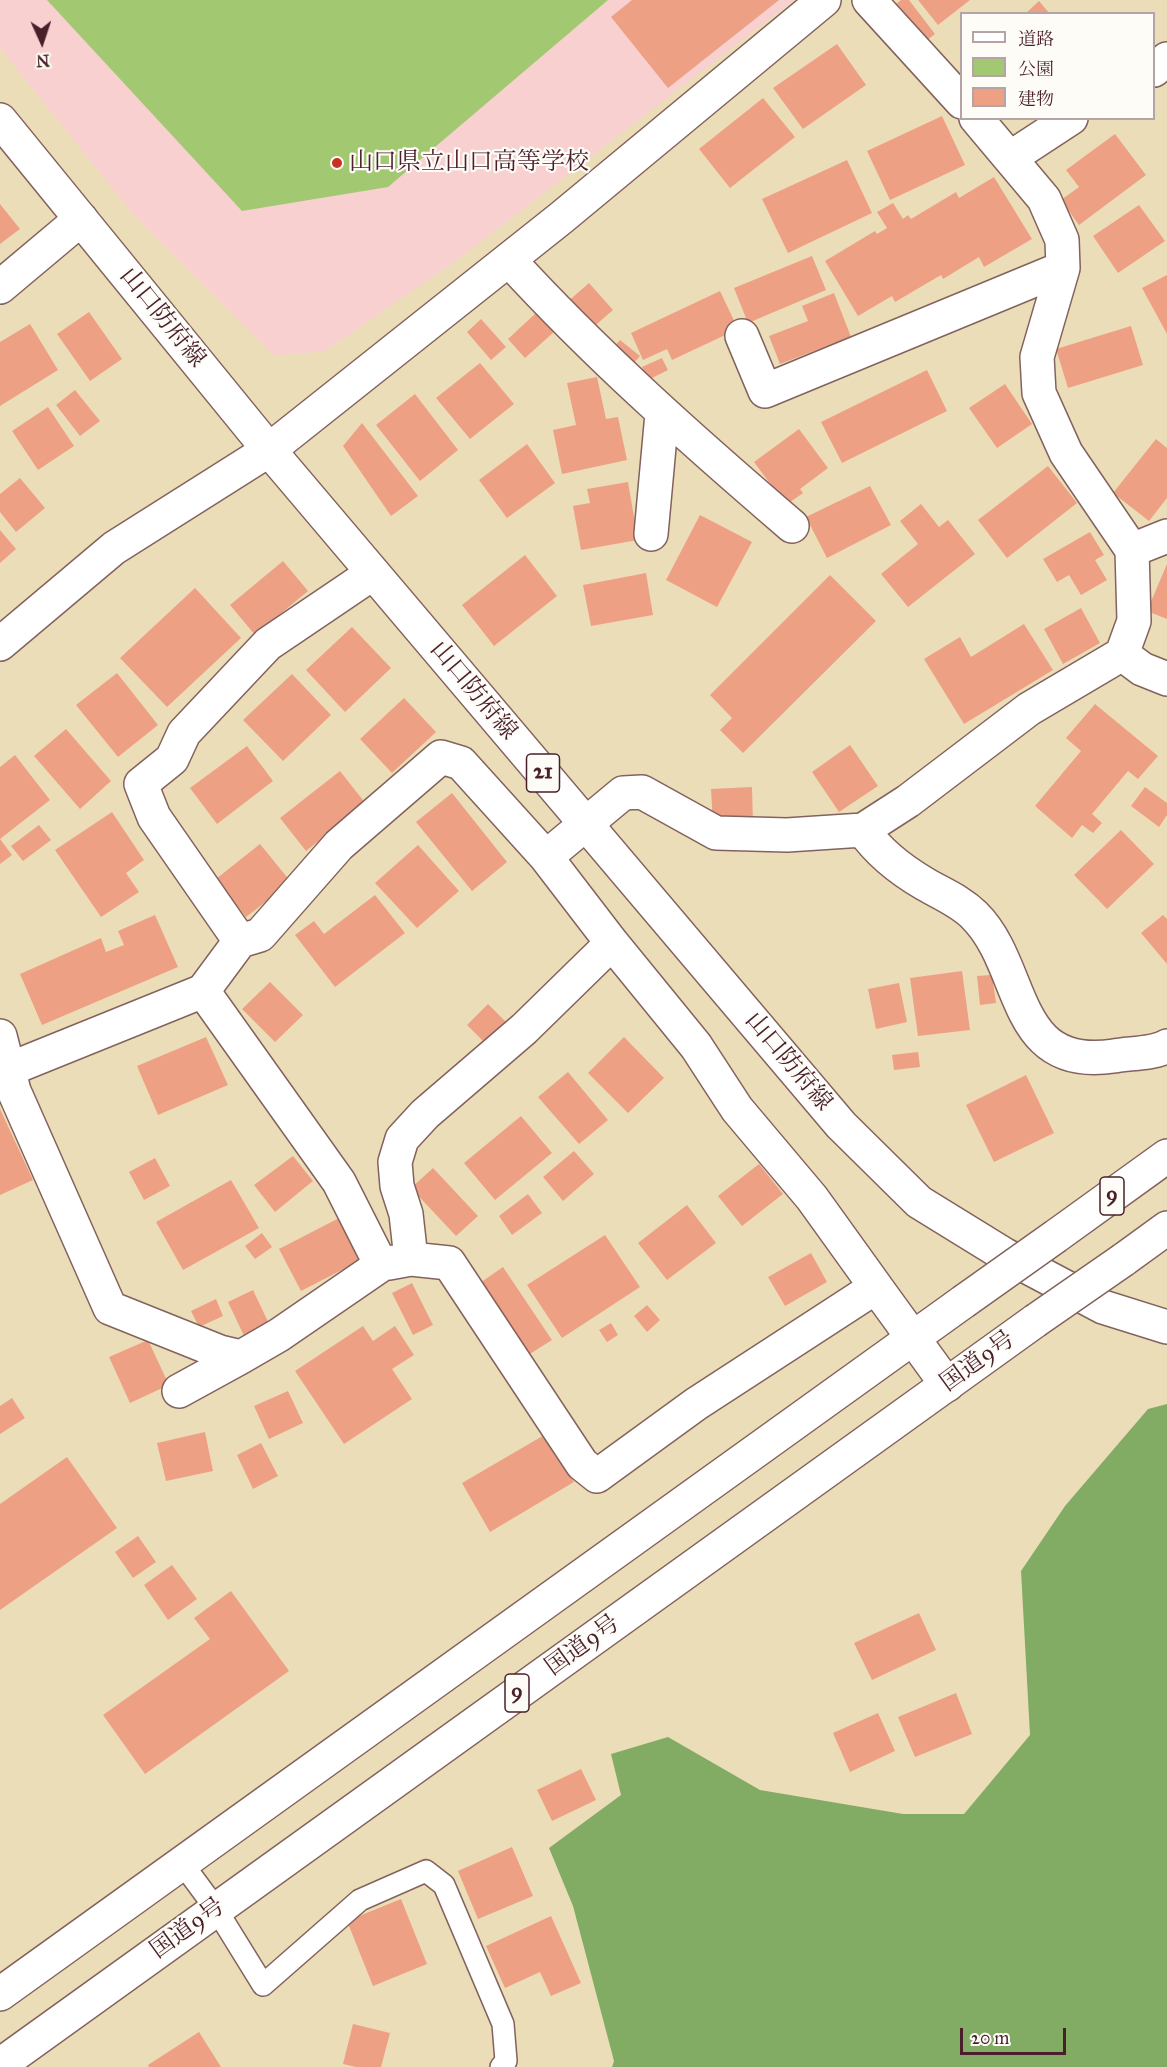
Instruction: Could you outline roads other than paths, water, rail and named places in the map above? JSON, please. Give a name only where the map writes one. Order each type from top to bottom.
[{"type":"main road","points":[[0,644],[114,548],[270,450],[509,260],[824,0]]},
{"type":"main road","points":[[869,0],[960,100]]},
{"type":"main road","points":[[1155,69],[1167,59]]},
{"type":"main road","name":"山口防府線","points":[[0,120],[270,450],[841,1125],[919,1202],[1005,1255],[1103,1307],[1167,1327]]},
{"type":"main road","points":[[546,857],[623,793],[642,792],[716,833],[787,835],[863,830],[908,801],[1029,709],[1122,654],[1134,621],[1131,550],[1066,453],[1039,393],[1037,357],[1063,268],[1062,240],[1044,199],[978,120]]},
{"type":"main road","points":[[1010,158],[1068,120]]},
{"type":"main road","points":[[0,287],[81,219]]},
{"type":"main road","points":[[509,260],[567,323],[662,414],[792,526]]},
{"type":"main road","points":[[742,336],[765,391],[1063,268]]},
{"type":"main road","points":[[651,534],[662,414]]},
{"type":"main road","points":[[1131,550],[1167,536]]},
{"type":"main road","points":[[240,941],[154,817],[141,784],[172,759],[184,733],[268,644],[373,573]]},
{"type":"main road","points":[[1122,654],[1142,669],[1167,680]]},
{"type":"main road","points":[[5,1071],[203,991],[240,941],[261,935],[339,846],[441,757],[461,763],[546,857],[696,1046],[737,1109],[812,1198],[947,1385]]},
{"type":"main road","points":[[863,830],[875,847],[894,863],[924,884],[955,899],[975,916],[990,936],[1034,1030],[1050,1044],[1068,1055],[1096,1059],[1167,1046]]},
{"type":"main road","points":[[396,1262],[406,1214],[397,1186],[395,1162],[402,1139],[425,1114],[524,1029],[612,943]]},
{"type":"main road","points":[[203,991],[396,1262]]},
{"type":"main road","points":[[0,1035],[5,1071],[110,1308],[220,1352],[241,1357]]},
{"type":"main road","name":"9","points":[[0,1994],[1167,1156]]},
{"type":"main road","name":"国道9号","points":[[0,2065],[1167,1228]]},
{"type":"main road","points":[[179,1391],[279,1335],[396,1262],[449,1263],[582,1464],[597,1476],[696,1404],[876,1287]]},
{"type":"lane","points":[[182,1863],[216,1909],[263,1984],[360,1900],[426,1871],[444,1884],[503,2024],[506,2061],[501,2067]]},
{"type":"place","name":"山口県立山口高等学校","points":[[337,163]]}]
